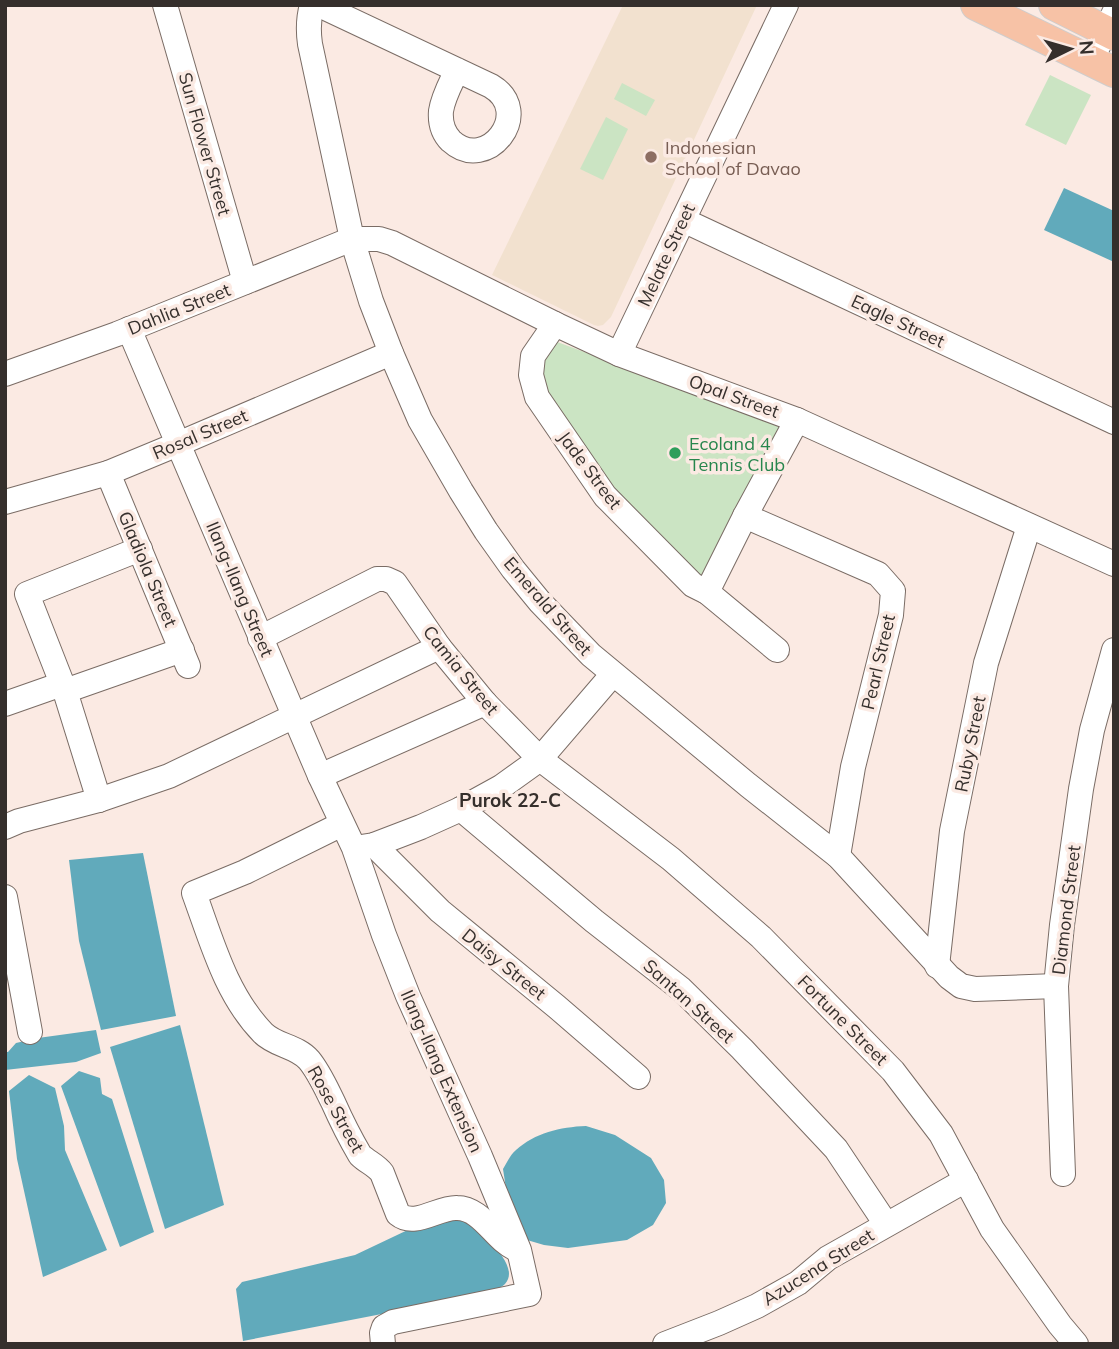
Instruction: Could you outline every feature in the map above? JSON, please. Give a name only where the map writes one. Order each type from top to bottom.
[{"type":"main road","points":[[976,5],[1102,67]]},
{"type":"main road","points":[[1054,5],[1111,26]]},
{"type":"street","name":"Sun Flower Street","points":[[165,5],[245,282]]},
{"type":"street","name":"Emerald Street","points":[[312,5],[309,18],[310,44],[352,239],[371,301],[420,420],[455,482],[513,569],[576,641],[613,674],[838,856],[949,978],[961,986],[975,989],[1056,986]]},
{"type":"street","points":[[319,5],[457,70]]},
{"type":"street","name":"Melate Street","points":[[619,354],[786,5]]},
{"type":"street","points":[[1102,67],[1111,26]]},
{"type":"street","name":"Eagle Street","points":[[682,220],[1114,422]]},
{"type":"street","name":"Dahlia Street","points":[[7,367],[81,348],[352,239]]},
{"type":"street","name":"Opal Street","points":[[352,239],[379,239],[391,243],[619,354],[797,420],[1114,564]]},
{"type":"street","name":"Jade Street","points":[[555,324],[533,356],[531,375],[537,397],[605,496],[693,585],[707,592],[777,650]]},
{"type":"street","name":"Ilang-Ilang Street","points":[[129,329],[320,776],[342,824],[364,847]]},
{"type":"street","name":"Rosal Street","points":[[5,502],[108,473],[391,353]]},
{"type":"street","points":[[707,592],[797,420]]},
{"type":"street","name":"Gladiola Street","points":[[63,687],[185,658],[108,473]]},
{"type":"street","name":"Pearl Street","points":[[745,516],[877,574],[893,591],[891,615],[853,767],[838,856]]},
{"type":"street","name":"Ruby Street","points":[[937,966],[952,831],[986,663],[1029,526]]},
{"type":"street","points":[[99,800],[63,687],[27,594],[140,549]]},
{"type":"street","name":"Camia Street","points":[[260,638],[377,579],[386,579],[395,583],[439,647],[485,703],[540,759]]},
{"type":"street","points":[[5,827],[99,800],[169,776],[439,647]]},
{"type":"street","name":"Diamond Street","points":[[1063,1174],[1056,986],[1081,789],[1092,730],[1114,650]]},
{"type":"street","points":[[364,847],[461,809],[501,787],[540,759],[613,674]]},
{"type":"street","points":[[5,705],[63,687]]},
{"type":"street","points":[[320,776],[485,703]]},
{"type":"street","name":"Fortune Street","points":[[540,759],[671,859],[761,937],[893,1071],[941,1133],[992,1229],[1076,1344]]},
{"type":"street","name":"Santan Street","points":[[461,809],[594,921],[681,989],[836,1149],[886,1224]]},
{"type":"street","name":"Rose Street","points":[[342,824],[245,872],[194,893],[221,966],[232,990],[251,1020],[264,1034],[272,1041],[307,1058],[323,1082],[360,1155],[382,1173],[401,1217],[424,1217],[448,1209],[463,1208],[482,1220],[508,1245],[519,1250]]},
{"type":"street","name":"Daisy Street","points":[[364,847],[638,1077]]},
{"type":"street","name":"Ilang-Ilang Extension","points":[[364,847],[384,934],[408,996],[519,1250],[529,1294],[393,1322],[384,1336]]},
{"type":"street","points":[[5,897],[30,1032]]},
{"type":"street","name":"Azucena Street","points":[[665,1344],[724,1334],[757,1306],[798,1283],[828,1258],[966,1180]]},
{"type":"shaded area","points":[[623,5],[757,5],[611,317],[598,326],[492,275]]},
{"type":"green space","points":[[1050,75],[1091,95],[1066,145],[1025,125]]},
{"type":"green space","points":[[622,83],[655,100],[646,116],[614,99]]},
{"type":"green space","points":[[606,117],[628,129],[603,180],[580,169]]},
{"type":"green space","name":"Ecoland 4 Tennis Club","points":[[552,340],[781,425],[698,582],[643,530],[542,390],[541,355]]},
{"type":"water","points":[[1064,188],[1114,211],[1114,262],[1044,230]]},
{"type":"water","points":[[143,853],[176,1016],[101,1030],[79,941],[69,860]]},
{"type":"water","points":[[180,1025],[224,1205],[165,1229],[110,1047]]},
{"type":"water","points":[[96,1030],[101,1053],[76,1062],[5,1070],[5,1052],[16,1043]]},
{"type":"water","points":[[79,1071],[100,1078],[102,1094],[112,1099],[154,1232],[120,1247],[61,1086]]},
{"type":"water","points":[[29,1075],[55,1088],[64,1126],[65,1150],[107,1250],[43,1277],[17,1159],[9,1091]]},
{"type":"water","points":[[586,1126],[615,1135],[651,1158],[664,1180],[666,1203],[653,1225],[627,1240],[568,1248],[527,1240],[507,1195],[503,1169],[514,1152],[531,1139],[557,1130]]},
{"type":"water","points":[[461,1218],[486,1238],[503,1257],[509,1276],[501,1287],[485,1294],[243,1341],[236,1289],[242,1282],[355,1255],[414,1227]]},
{"type":"place","name":"Indonesian School of Davao","points":[[651,157]]},
{"type":"place","name":"Ecoland 4 Tennis Club","points":[[675,453]]},
{"type":"district","name":"Purok 22-C","points":[[510,800]]}]
